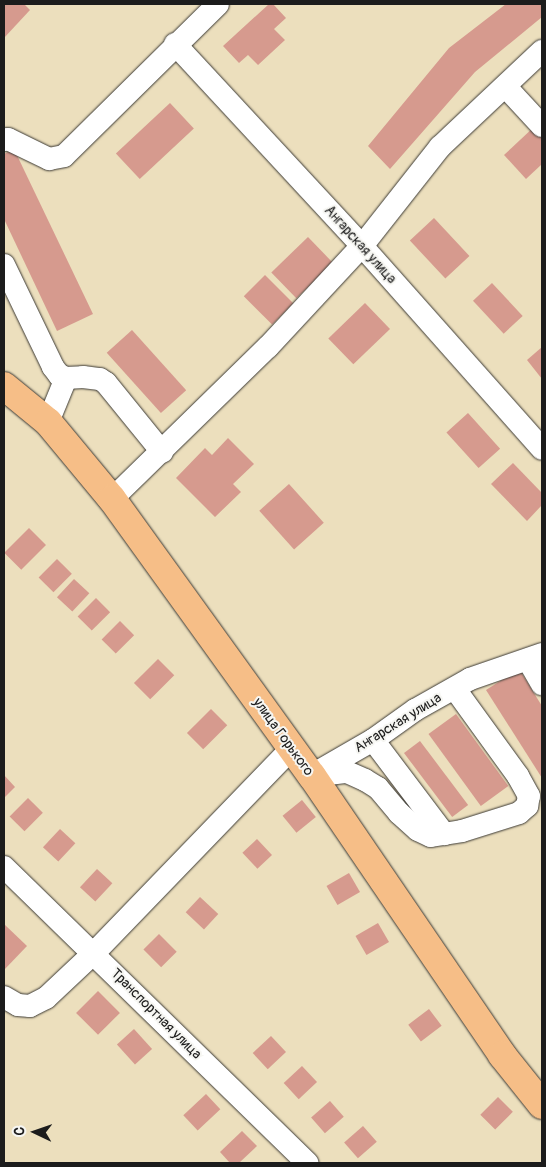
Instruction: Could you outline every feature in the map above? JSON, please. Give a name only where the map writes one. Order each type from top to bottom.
[{"type":"main road","name":"улица Горького","points":[[4,386],[48,422],[112,498],[312,776],[502,1055],[542,1105]]},
{"type":"street","points":[[4,140],[8,139],[49,159],[64,156],[175,44],[218,4]]},
{"type":"street","name":"Ангарская улица","points":[[175,44],[362,246],[542,449]]},
{"type":"street","points":[[112,498],[162,452],[268,347],[362,246],[440,147],[506,87],[542,51]]},
{"type":"street","points":[[506,87],[542,126]]},
{"type":"street","points":[[4,265],[53,368],[66,378],[83,377],[106,383],[162,452]]},
{"type":"street","points":[[48,422],[66,378]]},
{"type":"street","points":[[535,657],[542,684]]},
{"type":"street","name":"Ангарская улица","points":[[312,776],[373,740],[415,710],[492,670],[535,657]]},
{"type":"street","points":[[312,776],[347,772],[378,788],[398,813],[418,830],[431,836],[519,813],[527,806],[528,796],[518,776],[455,689]]},
{"type":"street","points":[[373,740],[444,834]]},
{"type":"street","points":[[4,997],[18,1005],[30,1006],[46,998],[94,953],[292,748]]},
{"type":"street","name":"Транспортная улица","points":[[4,867],[307,1163]]},
{"type":"building","points":[[4,4],[24,4],[30,10],[4,38]]},
{"type":"building","points":[[269,4],[273,4],[286,18],[274,29],[285,40],[258,65],[248,55],[239,63],[223,46]]},
{"type":"building","points":[[506,4],[542,4],[542,17],[475,72],[390,169],[368,146],[449,48]]},
{"type":"building","points":[[170,103],[194,129],[140,179],[116,153]]},
{"type":"building","points":[[535,126],[542,134],[542,164],[526,179],[504,155]]},
{"type":"building","points":[[14,149],[93,314],[57,331],[4,219],[4,154]]},
{"type":"building","points":[[434,218],[469,256],[445,279],[410,241]]},
{"type":"building","points":[[308,237],[333,263],[296,298],[271,272]]},
{"type":"building","points":[[265,275],[293,303],[272,324],[244,296]]},
{"type":"building","points":[[492,283],[523,316],[504,334],[473,301]]},
{"type":"building","points":[[365,303],[390,329],[353,364],[328,338]]},
{"type":"building","points":[[132,330],[186,390],[161,413],[107,353]]},
{"type":"building","points":[[542,347],[542,379],[527,360]]},
{"type":"building","points":[[468,413],[500,449],[479,468],[446,432]]},
{"type":"building","points":[[228,438],[254,464],[233,484],[241,492],[215,517],[176,478],[205,448],[212,455]]},
{"type":"building","points":[[513,463],[542,493],[542,505],[527,521],[491,484]]},
{"type":"building","points":[[289,484],[324,523],[294,549],[259,511]]},
{"type":"building","points":[[29,528],[46,545],[21,570],[4,553]]},
{"type":"building","points":[[57,559],[72,574],[53,592],[39,577]]},
{"type":"building","points":[[74,579],[89,593],[72,612],[57,597]]},
{"type":"building","points":[[96,598],[110,612],[92,631],[78,616]]},
{"type":"building","points":[[120,621],[134,635],[116,654],[102,639]]},
{"type":"building","points":[[158,659],[174,675],[150,699],[134,683]]},
{"type":"building","points":[[519,669],[542,706],[542,778],[486,690]]},
{"type":"building","points":[[211,709],[227,725],[203,749],[187,733]]},
{"type":"building","points":[[456,714],[508,786],[481,806],[428,734]]},
{"type":"building","points":[[420,741],[468,805],[452,817],[404,753]]},
{"type":"building","points":[[4,775],[15,787],[4,798]]},
{"type":"building","points":[[28,798],[43,813],[24,831],[10,816]]},
{"type":"building","points":[[302,800],[316,817],[296,833],[283,816]]},
{"type":"building","points":[[60,829],[75,843],[58,862],[43,847]]},
{"type":"building","points":[[257,839],[272,855],[257,869],[242,853]]},
{"type":"building","points":[[97,869],[112,883],[95,902],[80,887]]},
{"type":"building","points":[[349,873],[360,892],[337,905],[326,886]]},
{"type":"building","points":[[200,897],[218,914],[204,929],[186,912]]},
{"type":"building","points":[[378,923],[389,942],[366,955],[355,936]]},
{"type":"building","points":[[4,924],[27,946],[4,970]]},
{"type":"building","points":[[159,934],[177,952],[161,967],[143,950]]},
{"type":"building","points":[[98,991],[120,1013],[98,1035],[76,1013]]},
{"type":"building","points":[[429,1009],[442,1026],[421,1041],[408,1025]]},
{"type":"building","points":[[134,1029],[152,1049],[135,1064],[117,1044]]},
{"type":"building","points":[[271,1036],[286,1052],[268,1069],[253,1053]]},
{"type":"building","points":[[302,1066],[317,1082],[299,1099],[284,1083]]},
{"type":"building","points":[[206,1094],[220,1109],[198,1131],[183,1115]]},
{"type":"building","points":[[498,1097],[513,1112],[495,1130],[480,1115]]},
{"type":"building","points":[[330,1101],[344,1117],[325,1133],[311,1117]]},
{"type":"building","points":[[363,1126],[377,1142],[358,1158],[344,1142]]},
{"type":"building","points":[[242,1131],[257,1146],[239,1163],[230,1163],[220,1152]]}]
